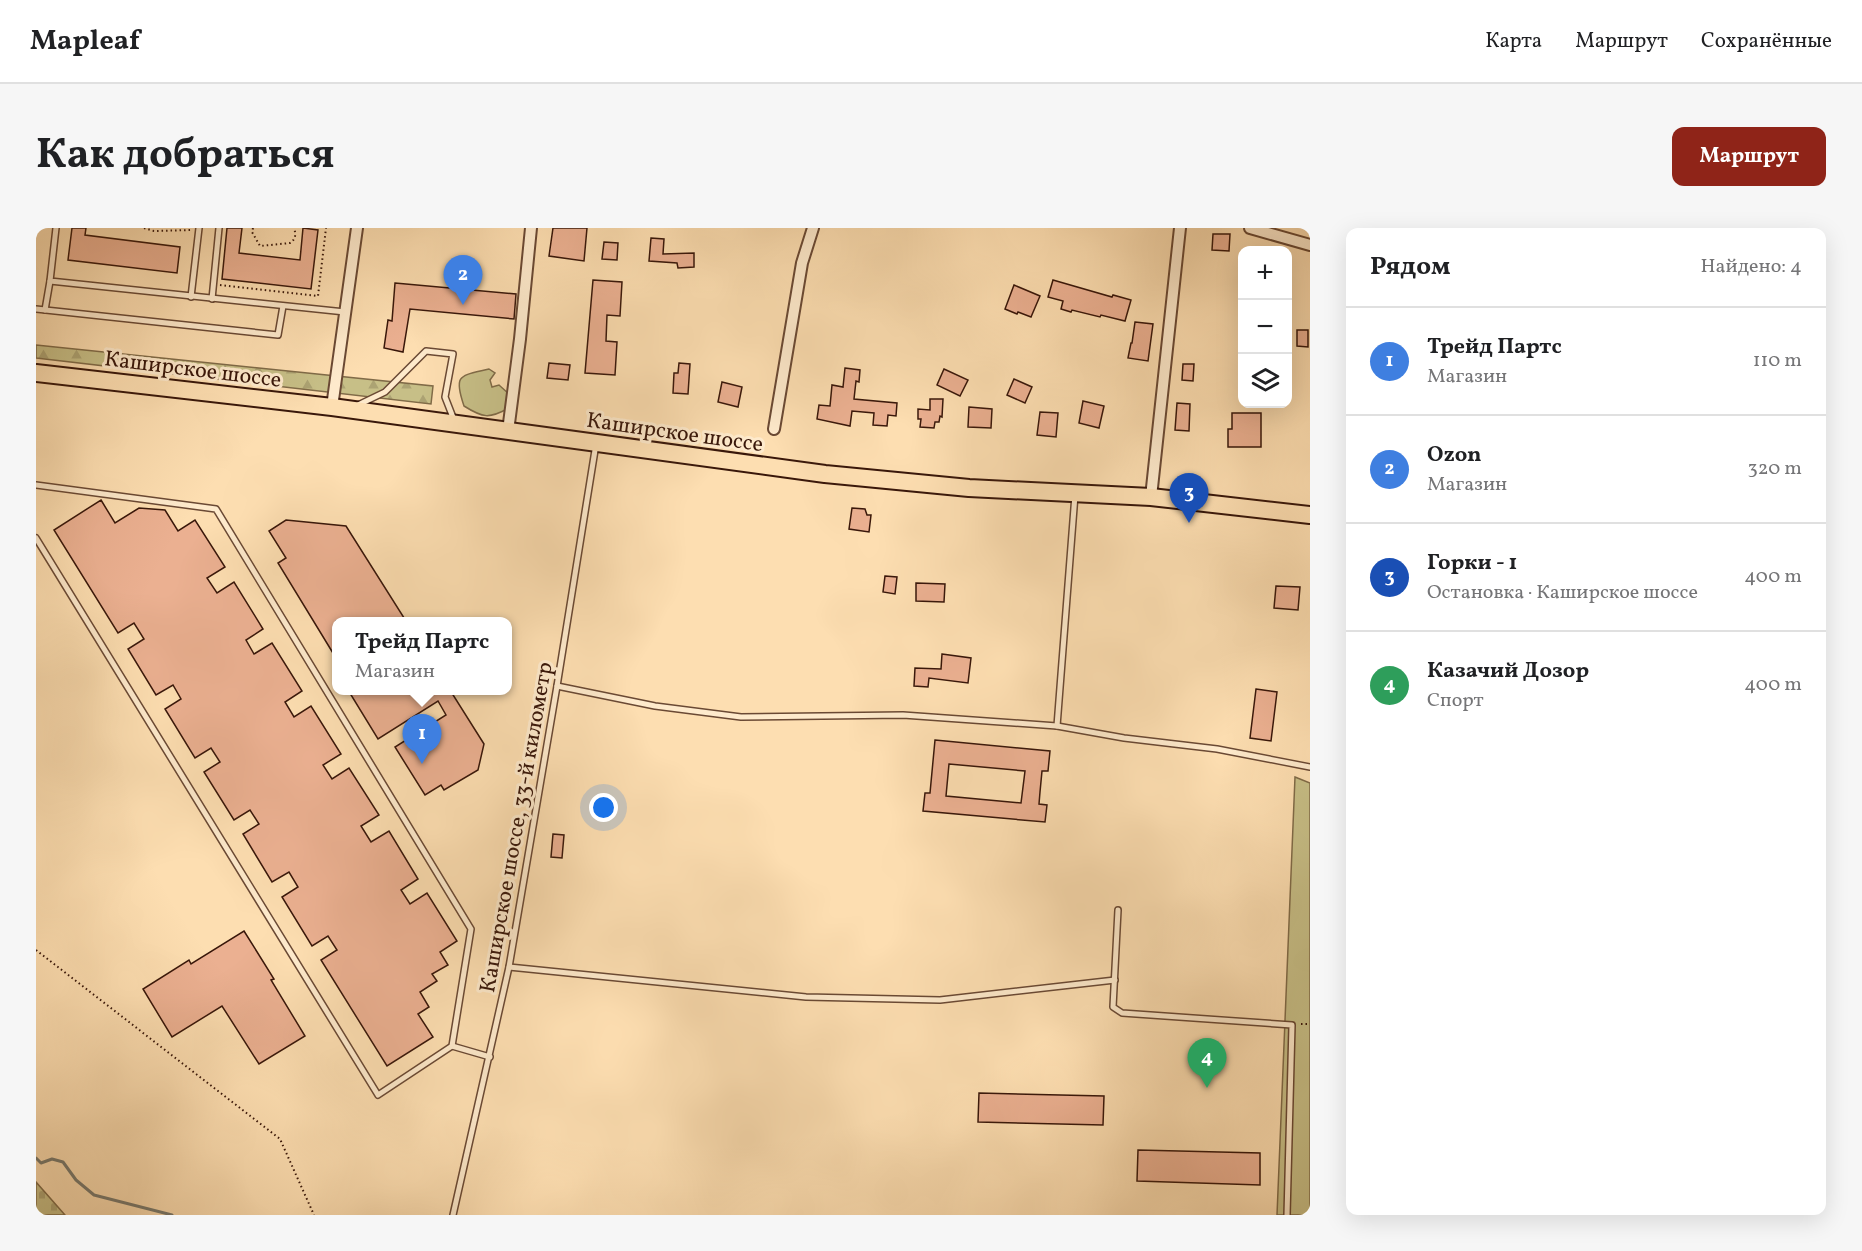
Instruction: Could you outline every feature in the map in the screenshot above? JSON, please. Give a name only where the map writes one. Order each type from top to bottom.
[{"type":"main road","name":"Каширское шоссе","points":[[36,372],[340,409],[825,474],[969,488],[1151,497],[1310,515]]},
{"type":"street","points":[[340,409],[345,312],[357,228]]},
{"type":"street","points":[[508,431],[531,228]]},
{"type":"street","points":[[774,429],[802,264],[813,228]]},
{"type":"street","points":[[1151,497],[1180,228]]},
{"type":"street","points":[[1250,228],[1310,244]]},
{"type":"lane","points":[[45,310],[56,228]]},
{"type":"lane","points":[[212,299],[219,228]]},
{"type":"lane","points":[[191,297],[199,230]]},
{"type":"lane","points":[[50,281],[345,312]]},
{"type":"lane","points":[[36,309],[278,335],[283,306]]},
{"type":"lane","points":[[340,409],[385,392],[426,351],[453,354],[446,397],[456,424]]},
{"type":"lane","name":"Каширское шоссе, 33-й километр","points":[[453,1215],[490,1057],[508,967],[597,443]]},
{"type":"lane","points":[[36,485],[216,509],[471,929],[452,1046],[378,1095],[36,538]]},
{"type":"lane","points":[[1057,726],[1076,493]]},
{"type":"lane","points":[[557,686],[655,706],[741,717],[903,715],[1057,726],[1124,738],[1217,749],[1310,767]]},
{"type":"lane","points":[[1118,910],[1113,1007],[1122,1013],[1292,1025],[1287,1215]]},
{"type":"lane","points":[[508,967],[806,997],[940,1000],[1115,980]]},
{"type":"lane","points":[[452,1046],[490,1057]]},
{"type":"path","points":[[144,228],[154,231],[199,230]]},
{"type":"path","points":[[254,228],[252,232],[260,246],[290,243],[296,235],[294,228]]},
{"type":"path","points":[[213,284],[318,296],[326,228]]},
{"type":"path","points":[[36,950],[280,1139],[314,1215]]},
{"type":"green space","points":[[36,345],[433,386],[431,404],[36,358]]},
{"type":"green space","points":[[489,369],[495,373],[490,380],[492,387],[499,385],[509,394],[509,408],[486,416],[464,406],[459,382],[465,375]]},
{"type":"green space","points":[[1295,777],[1310,783],[1310,1215],[1277,1215]]},
{"type":"green space","points":[[36,1182],[65,1215],[36,1215]]},
{"type":"building","points":[[72,228],[86,228],[85,235],[180,247],[177,273],[68,260]]},
{"type":"building","points":[[227,228],[242,228],[239,253],[300,260],[303,228],[318,230],[311,289],[222,279]]},
{"type":"building","points":[[553,228],[587,228],[584,261],[549,256]]},
{"type":"building","points":[[1213,234],[1230,234],[1229,251],[1212,250]]},
{"type":"building","points":[[651,238],[664,239],[663,254],[694,253],[694,267],[678,268],[677,263],[649,261]]},
{"type":"building","points":[[604,242],[618,243],[617,260],[602,259]]},
{"type":"building","points":[[593,280],[622,282],[620,316],[607,315],[606,341],[617,342],[615,375],[585,373]]},
{"type":"building","points":[[1053,280],[1112,297],[1113,295],[1131,300],[1125,321],[1061,309],[1063,301],[1048,297]]},
{"type":"building","points":[[395,283],[516,294],[514,319],[410,309],[403,352],[384,348],[388,320],[392,321]]},
{"type":"building","points":[[1014,285],[1040,296],[1031,317],[1005,309]]},
{"type":"building","points":[[1135,322],[1153,324],[1148,361],[1128,358]]},
{"type":"building","points":[[1297,330],[1308,330],[1308,347],[1297,346]]},
{"type":"building","points":[[549,363],[570,365],[568,380],[547,378]]},
{"type":"building","points":[[679,363],[690,364],[688,394],[673,393],[674,373],[678,373]]},
{"type":"building","points":[[1183,364],[1194,364],[1193,381],[1182,380]]},
{"type":"building","points":[[845,368],[860,370],[854,399],[897,403],[896,416],[888,415],[887,426],[873,425],[874,413],[852,411],[850,426],[817,419],[819,405],[830,406],[832,385],[843,387]]},
{"type":"building","points":[[944,369],[968,380],[960,396],[937,385]]},
{"type":"building","points":[[1014,379],[1032,387],[1025,403],[1007,395]]},
{"type":"building","points":[[722,382],[742,387],[738,407],[718,402]]},
{"type":"building","points":[[930,399],[943,399],[942,417],[940,416],[939,422],[935,422],[934,428],[920,427],[921,419],[918,419],[918,409],[930,410]]},
{"type":"building","points":[[1083,401],[1104,406],[1099,428],[1079,423]]},
{"type":"building","points":[[1177,403],[1190,404],[1189,431],[1175,430]]},
{"type":"building","points":[[969,407],[992,409],[991,428],[968,427]]},
{"type":"building","points":[[1040,412],[1058,413],[1056,437],[1037,435]]},
{"type":"building","points":[[1232,413],[1261,413],[1261,447],[1228,447],[1228,429],[1232,429]]},
{"type":"building","points":[[101,500],[115,523],[139,508],[165,510],[178,531],[195,520],[225,567],[207,578],[217,593],[234,582],[263,629],[246,640],[254,654],[272,643],[302,691],[285,702],[294,717],[311,706],[341,754],[323,765],[332,779],[349,768],[379,815],[361,826],[371,842],[389,831],[418,879],[401,890],[410,904],[427,893],[457,941],[440,952],[448,965],[432,974],[437,981],[420,992],[429,1007],[418,1014],[433,1037],[387,1066],[321,960],[337,950],[328,936],[312,946],[282,897],[298,887],[289,872],[272,882],[243,834],[259,824],[250,810],[234,820],[204,772],[220,762],[211,748],[195,758],[165,709],[181,699],[173,685],[156,695],[128,649],[144,639],[134,623],[118,633],[54,530]]},
{"type":"building","points":[[852,508],[865,509],[867,515],[871,515],[869,532],[849,529]]},
{"type":"building","points":[[286,520],[346,526],[403,617],[332,617],[332,651],[278,563],[286,558],[269,531]]},
{"type":"building","points":[[885,576],[897,577],[895,594],[883,592]]},
{"type":"building","points":[[916,583],[945,584],[944,602],[916,601]]},
{"type":"building","points":[[1276,586],[1300,587],[1298,610],[1274,608]]},
{"type":"building","points":[[942,654],[971,658],[968,683],[929,678],[928,687],[914,686],[915,668],[941,669]]},
{"type":"building","points":[[1256,689],[1277,692],[1271,741],[1250,738]]},
{"type":"building","points":[[351,695],[453,695],[484,744],[478,770],[444,790],[441,785],[425,795],[395,747],[446,715],[438,701],[378,739]]},
{"type":"building","points":[[935,740],[1050,751],[1048,771],[1042,771],[1039,804],[1047,805],[1045,822],[923,811],[925,793],[930,793]],"holes":[[[949,764],[1025,771],[1021,803],[946,796]]]},
{"type":"building","points":[[553,834],[564,835],[562,858],[551,857]]},
{"type":"building","points":[[244,931],[274,979],[271,980],[305,1036],[259,1064],[222,1006],[172,1037],[143,989],[189,960],[191,964]]},
{"type":"building","points":[[979,1093],[1104,1096],[1103,1125],[978,1122]]},
{"type":"building","points":[[1138,1150],[1260,1153],[1260,1185],[1137,1181]]},
{"type":"waterway","points":[[36,1158],[41,1163],[52,1159],[63,1162],[76,1180],[94,1195],[172,1215]]},
{"type":"place","name":"Ozon","points":[[463,305]]},
{"type":"place","name":"Горки - 1","points":[[1189,523]]},
{"type":"place","name":"Трейд Партс","points":[[422,764]]},
{"type":"place","name":"Казачий Дозор","points":[[1207,1088]]}]
